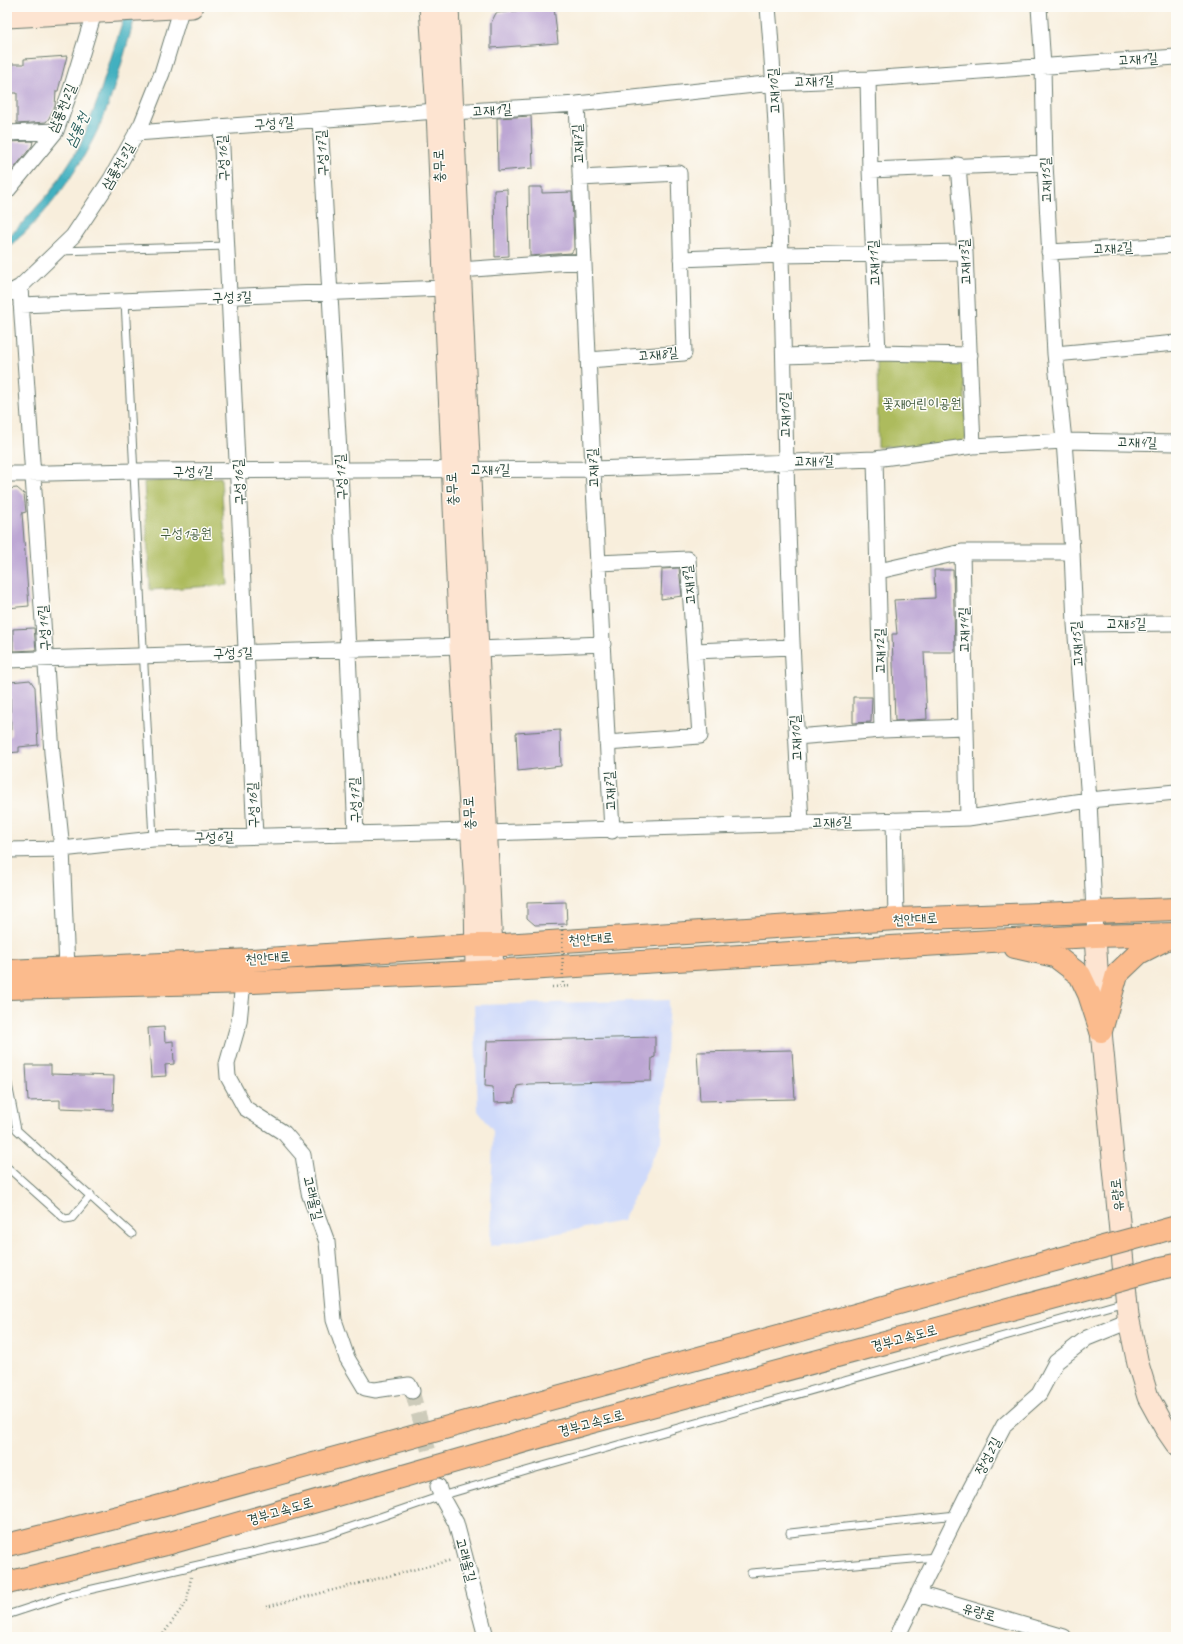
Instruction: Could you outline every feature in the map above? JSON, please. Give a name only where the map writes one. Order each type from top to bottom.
[{"type":"main road","name":"충무로","points":[[430,7],[445,112],[460,270],[460,469]]},
{"type":"main road","name":"충무로","points":[[448,7],[445,112],[444,288],[460,469],[485,971]]},
{"type":"main road","points":[[7,17],[182,8]]},
{"type":"main road","name":"천안대로","points":[[7,971],[252,960],[896,920],[1094,911],[1176,909]]},
{"type":"main road","points":[[1101,1032],[1117,974],[1139,954],[1176,934]]},
{"type":"main road","name":"천안대로","points":[[7,988],[243,982],[485,971],[990,941],[1176,934]]},
{"type":"main road","name":"유량로","points":[[1095,936],[1101,1032],[1128,1311],[1138,1364],[1148,1397],[1164,1428],[1176,1444]]},
{"type":"main road","points":[[990,941],[1055,956],[1080,975],[1089,994],[1101,1032]]},
{"type":"main road","points":[[7,1545],[150,1509],[1167,1229]]},
{"type":"main road","name":"경부고속도로","points":[[7,1583],[170,1543],[588,1423],[1169,1267]]},
{"type":"street","name":"고재10길","points":[[768,7],[774,83],[781,255],[792,647],[801,822]]},
{"type":"street","name":"고재15길","points":[[1039,7],[1043,66],[1045,163],[1055,354],[1064,441],[1072,552],[1075,624],[1089,800],[1095,936]]},
{"type":"street","name":"삼룡천3길","points":[[13,291],[73,236],[112,179],[136,133],[162,73],[182,8]]},
{"type":"street","name":"삼룡천2길","points":[[7,191],[56,131],[100,12]]},
{"type":"street","name":"고재1길","points":[[445,112],[577,104],[774,83],[868,79],[1176,56]]},
{"type":"street","name":"고재11길","points":[[868,79],[873,254],[878,353]]},
{"type":"street","name":"고재7길","points":[[577,104],[593,469],[612,831]]},
{"type":"street","name":"구성4길","points":[[136,133],[445,112]]},
{"type":"street","name":"구성17길","points":[[320,120],[340,470],[356,834]]},
{"type":"street","name":"구성16길","points":[[221,127],[255,836]]},
{"type":"street","points":[[7,133],[56,131]]},
{"type":"street","points":[[870,170],[958,165],[1045,163]]},
{"type":"street","name":"고재13길","points":[[958,165],[965,252],[973,446]]},
{"type":"street","name":"고재8길","points":[[580,178],[679,173],[684,353],[588,360]]},
{"type":"street","name":"고재2길","points":[[1050,252],[1176,245]]},
{"type":"street","points":[[681,259],[781,255],[965,252]]},
{"type":"street","points":[[460,270],[584,261]]},
{"type":"street","name":"구성3길","points":[[21,305],[444,288]]},
{"type":"street","name":"구성14길","points":[[13,291],[21,305],[46,659],[62,849],[67,968]]},
{"type":"street","points":[[1055,354],[1176,343]]},
{"type":"street","points":[[784,356],[878,353],[970,355]]},
{"type":"street","name":"고재4길","points":[[460,469],[593,469],[875,459],[973,446],[1064,441],[1176,443]]},
{"type":"street","name":"고재12길","points":[[875,459],[882,730]]},
{"type":"street","name":"구성4길","points":[[7,474],[460,469]]},
{"type":"street","points":[[879,571],[962,552],[1072,552]]},
{"type":"street","name":"고재14길","points":[[962,552],[968,818]]},
{"type":"street","name":"고재9길","points":[[598,564],[688,559],[700,736],[608,743]]},
{"type":"street","name":"고재5길","points":[[1075,624],[1176,623]]},
{"type":"street","points":[[469,647],[602,644]]},
{"type":"street","name":"구성5길","points":[[7,660],[349,649],[469,647]]},
{"type":"street","points":[[694,652],[792,647]]},
{"type":"street","points":[[796,737],[882,730],[965,727]]},
{"type":"street","name":"고재6길","points":[[478,832],[612,831],[801,822],[968,818],[1089,800],[1176,792]]},
{"type":"street","points":[[894,820],[896,920]]},
{"type":"street","name":"구성6길","points":[[7,850],[62,849],[153,839],[478,832]]},
{"type":"street","name":"고래울길","points":[[243,982],[239,1022],[227,1064],[228,1077],[245,1108],[284,1133],[303,1155],[309,1193],[327,1242],[334,1320],[347,1358],[360,1381],[365,1388],[374,1390],[409,1385],[412,1391]]},
{"type":"street","name":"장성2길","points":[[897,1637],[957,1515],[1004,1425],[1039,1394],[1056,1362],[1087,1338],[1128,1311]]},
{"type":"street","name":"고래울길","points":[[440,1491],[456,1523],[486,1637]]},
{"type":"street","name":"유량로","points":[[918,1594],[1064,1637]]},
{"type":"lane","points":[[58,251],[227,246]]},
{"type":"lane","points":[[125,301],[153,839]]},
{"type":"lane","points":[[7,1079],[17,1130],[91,1195],[132,1234]]},
{"type":"lane","points":[[7,1167],[65,1219],[72,1218],[91,1195]]},
{"type":"lane","points":[[7,1615],[71,1594],[325,1536],[440,1491],[1128,1311]]},
{"type":"lane","points":[[790,1533],[957,1515]]},
{"type":"lane","points":[[751,1573],[936,1557]]},
{"type":"path","points":[[562,926],[563,986],[572,986]]},
{"type":"path","points":[[266,1607],[466,1557]]},
{"type":"path","points":[[160,1637],[187,1601],[193,1566]]},
{"type":"shaded area","points":[[669,1000],[661,1141],[622,1221],[490,1246],[493,1130],[478,1111],[474,1005]]},
{"type":"green space","name":"꽃재어린이공원","points":[[877,358],[958,359],[964,363],[966,438],[958,446],[878,447]]},
{"type":"green space","name":"구성1공원","points":[[221,477],[228,585],[150,590],[144,482]]},
{"type":"water","points":[[127,7],[138,7],[122,64],[103,118],[82,159],[55,199],[24,234],[7,248],[7,237],[16,230],[51,191],[80,146],[98,99]]},
{"type":"building","points":[[554,7],[558,43],[491,48],[491,23],[496,13]]},
{"type":"building","points":[[67,56],[58,91],[56,91],[55,106],[49,118],[46,122],[17,124],[17,93],[7,93],[7,64],[24,64],[24,59]]},
{"type":"building","points":[[531,116],[533,168],[498,171],[497,118]]},
{"type":"building","points":[[33,141],[32,146],[7,177],[7,142]]},
{"type":"building","points":[[529,187],[542,187],[542,193],[572,192],[574,249],[571,253],[530,256]]},
{"type":"building","points":[[507,189],[509,256],[495,257],[494,190]]},
{"type":"building","points":[[17,488],[24,494],[26,512],[22,513],[29,606],[7,608],[7,489]]},
{"type":"building","points":[[679,568],[682,596],[661,599],[662,569]]},
{"type":"building","points":[[934,570],[953,570],[955,652],[924,652],[927,719],[895,721],[892,634],[897,634],[894,600],[935,598]]},
{"type":"building","points":[[34,628],[36,650],[13,651],[13,629]]},
{"type":"building","points":[[30,680],[35,687],[38,745],[19,747],[19,752],[7,753],[7,736],[11,736],[10,682]]},
{"type":"building","points":[[853,697],[872,697],[871,722],[853,723]]},
{"type":"building","points":[[560,730],[561,766],[518,771],[516,733]]},
{"type":"building","points":[[566,902],[567,924],[535,925],[527,918],[527,903]]},
{"type":"building","points":[[164,1027],[165,1042],[173,1041],[174,1064],[165,1065],[166,1076],[151,1077],[148,1028]]},
{"type":"building","points":[[655,1037],[655,1057],[652,1058],[651,1081],[529,1084],[517,1086],[514,1102],[494,1103],[493,1087],[485,1086],[487,1041]]},
{"type":"building","points":[[792,1050],[795,1099],[700,1101],[697,1052]]},
{"type":"building","points":[[26,1065],[51,1065],[51,1074],[114,1076],[113,1110],[60,1108],[60,1100],[28,1101]]},
{"type":"tunnel","points":[[412,1391],[436,1477]]},
{"type":"water label","name":"삼룡천","points":[[77,130]]}]
